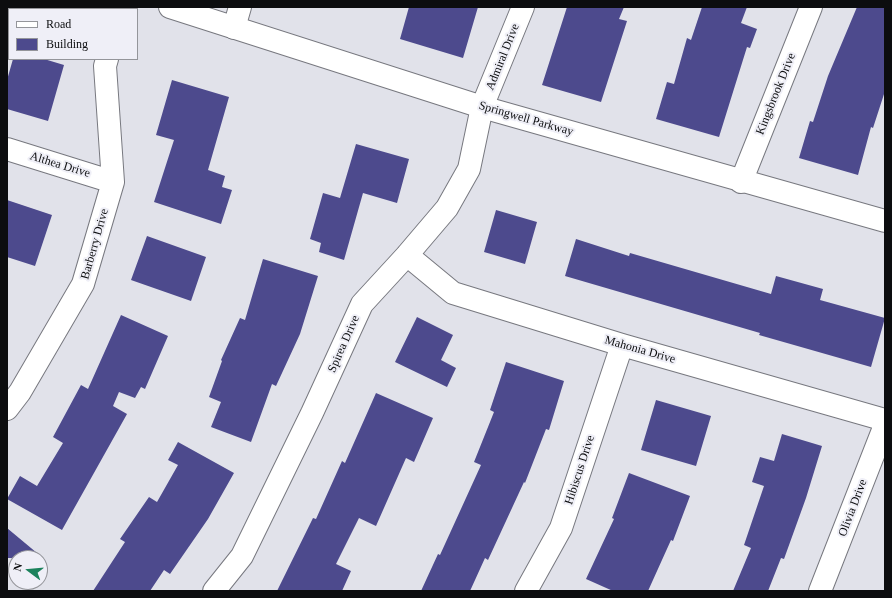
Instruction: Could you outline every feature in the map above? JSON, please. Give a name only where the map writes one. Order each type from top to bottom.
[{"type":"street","name":"Springwell Parkway","points":[[170,7],[482,107],[741,182],[885,221]]},
{"type":"street","points":[[234,28],[240,7]]},
{"type":"street","name":"Admiral Drive","points":[[482,107],[523,7]]},
{"type":"street","name":"Kingsbrook Drive","points":[[741,182],[812,7]]},
{"type":"street","name":"Barberry Drive","points":[[7,409],[20,392],[83,284],[113,182],[105,66],[107,60]]},
{"type":"street","name":"Spirea Drive","points":[[214,591],[242,556],[312,413],[362,304],[407,255],[447,208],[469,169],[482,107]]},
{"type":"street","name":"Althea Drive","points":[[7,149],[113,182]]},
{"type":"street","name":"Mahonia Drive","points":[[407,255],[453,293],[622,345],[885,420]]},
{"type":"street","name":"Hibiscus Drive","points":[[526,591],[561,528],[622,345]]},
{"type":"street","name":"Olivia Drive","points":[[820,591],[885,425]]},
{"type":"building","points":[[409,7],[478,7],[463,58],[400,39]]},
{"type":"building","points":[[567,7],[624,7],[619,19],[627,21],[601,102],[542,85]]},
{"type":"building","points":[[702,7],[747,7],[741,23],[757,29],[750,48],[747,47],[719,137],[656,119],[667,82],[674,84],[687,38],[691,40]]},
{"type":"building","points":[[857,7],[885,7],[885,91],[873,128],[871,127],[858,175],[799,158],[810,121],[813,122],[828,76]]},
{"type":"building","points":[[13,60],[47,60],[64,65],[48,121],[7,109],[7,80]]},
{"type":"building","points":[[172,80],[229,97],[208,170],[225,176],[222,187],[232,190],[221,224],[154,202],[174,140],[156,135]]},
{"type":"building","points":[[356,144],[409,159],[397,203],[363,193],[344,260],[319,252],[321,243],[310,239],[323,193],[340,198]]},
{"type":"building","points":[[7,200],[52,215],[35,266],[7,257]]},
{"type":"building","points":[[496,210],[537,222],[525,264],[484,252]]},
{"type":"building","points":[[147,236],[206,257],[191,301],[131,280]]},
{"type":"building","points":[[576,239],[629,256],[630,253],[771,294],[776,276],[823,289],[820,300],[885,318],[871,367],[759,335],[760,333],[565,276]]},
{"type":"building","points":[[263,259],[318,276],[300,334],[276,386],[272,384],[251,442],[211,427],[221,402],[209,397],[222,361],[221,360],[240,318],[245,320]]},
{"type":"building","points":[[121,315],[168,336],[145,389],[141,387],[135,398],[119,392],[113,406],[127,414],[62,530],[7,499],[20,476],[37,486],[63,443],[53,437],[81,385],[88,389]]},
{"type":"building","points":[[417,317],[453,335],[441,360],[456,368],[447,387],[395,362]]},
{"type":"building","points":[[506,362],[564,381],[549,430],[546,429],[525,483],[524,482],[488,560],[485,558],[470,591],[421,591],[438,554],[440,555],[481,465],[474,462],[494,412],[490,410]]},
{"type":"building","points":[[376,393],[433,418],[414,462],[406,458],[376,526],[359,518],[336,564],[351,571],[342,591],[277,591],[313,518],[316,519],[342,461],[345,463]]},
{"type":"building","points":[[656,400],[711,416],[696,466],[641,450]]},
{"type":"building","points":[[782,434],[822,446],[806,498],[784,559],[781,558],[768,591],[733,591],[751,548],[744,545],[764,486],[752,482],[760,457],[774,461]]},
{"type":"building","points":[[178,442],[234,473],[208,519],[170,574],[164,570],[150,591],[93,591],[125,542],[120,539],[149,497],[157,502],[178,465],[168,460]]},
{"type":"building","points":[[629,473],[690,496],[673,541],[671,540],[648,591],[613,591],[586,579],[614,519],[612,518]]},
{"type":"building","points":[[7,528],[33,550],[8,550],[7,558]]}]
